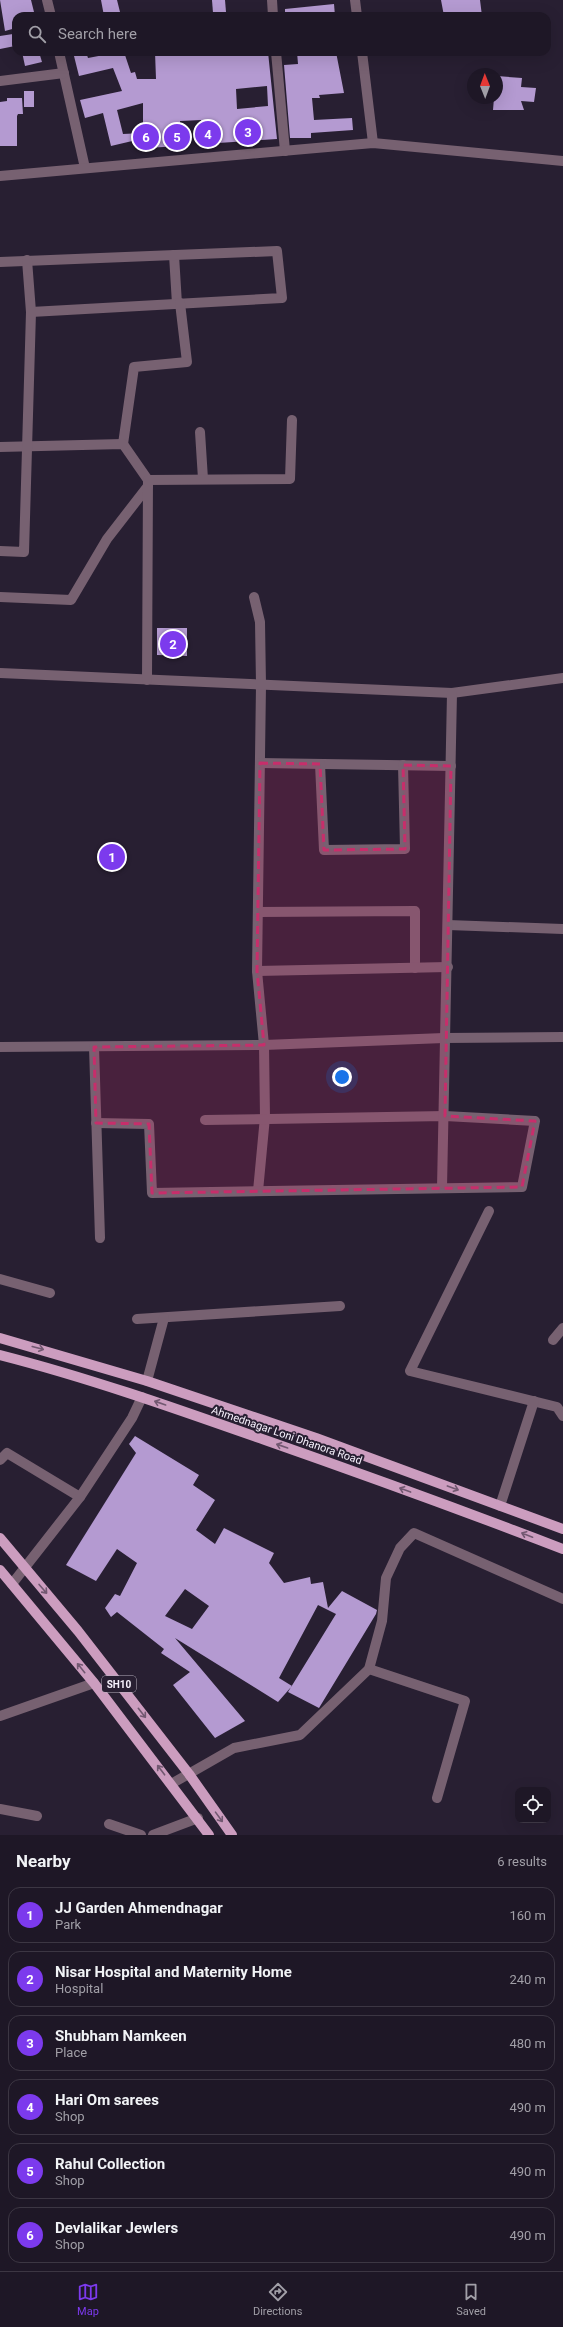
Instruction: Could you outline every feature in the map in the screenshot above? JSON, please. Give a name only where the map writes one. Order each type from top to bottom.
[{"type":"main road","name":"Ahmednagar Loni Dhanora Road","points":[[0,1338],[147,1381],[316,1438],[563,1528]]},
{"type":"main road","name":"Ahmednagar Loni Dhanora Road","points":[[0,1355],[71,1374],[142,1397],[356,1472],[563,1549]]},
{"type":"main road","name":"SH10","points":[[0,1538],[78,1631],[189,1774],[232,1835]]},
{"type":"main road","name":"SH10","points":[[0,1570],[94,1683],[210,1835]]},
{"type":"street","points":[[47,0],[50,12]]},
{"type":"street","points":[[272,0],[273,12]]},
{"type":"street","points":[[355,0],[356,12]]},
{"type":"street","points":[[60,56],[85,168]]},
{"type":"street","points":[[276,56],[285,151]]},
{"type":"street","points":[[362,56],[373,143]]},
{"type":"street","points":[[0,82],[64,73]]},
{"type":"street","points":[[0,176],[373,143],[563,161]]},
{"type":"street","points":[[0,262],[277,251],[282,298],[31,312]]},
{"type":"street","points":[[147,680],[148,483],[123,444],[134,368],[187,362],[178,304],[174,255]]},
{"type":"street","points":[[0,551],[24,552],[31,312],[28,260]]},
{"type":"street","points":[[148,483],[203,480],[290,479],[292,420]]},
{"type":"street","points":[[200,432],[203,480]]},
{"type":"street","points":[[0,447],[123,444]]},
{"type":"street","points":[[0,597],[71,600],[107,539],[148,483]]},
{"type":"street","points":[[254,597],[260,622],[261,685],[257,971],[264,1045],[265,1117],[258,1191]]},
{"type":"street","points":[[0,673],[452,694],[563,678]]},
{"type":"street","points":[[442,1188],[445,1116],[444,1038],[448,967],[452,694]]},
{"type":"street","points":[[260,763],[451,766]]},
{"type":"street","points":[[320,764],[324,850],[405,849],[403,765]]},
{"type":"street","points":[[258,912],[415,910],[415,968]]},
{"type":"street","points":[[536,928],[563,921]]},
{"type":"street","points":[[448,925],[563,929]]},
{"type":"street","points":[[257,971],[448,967]]},
{"type":"street","points":[[0,1047],[264,1045],[444,1038],[563,1037]]},
{"type":"street","points":[[94,1047],[100,1238]]},
{"type":"street","points":[[96,1123],[149,1124],[152,1193],[522,1187],[535,1121],[445,1116],[265,1117],[205,1120]]},
{"type":"street","points":[[489,1211],[410,1371],[557,1407],[563,1416]]},
{"type":"street","points":[[0,1279],[50,1293]]},
{"type":"street","points":[[137,1320],[340,1306]]},
{"type":"street","points":[[147,1381],[164,1318]]},
{"type":"street","points":[[553,1340],[563,1328]]},
{"type":"street","points":[[12,1584],[80,1497],[132,1418],[142,1397]]},
{"type":"street","points":[[500,1506],[534,1401]]},
{"type":"street","points":[[0,1460],[7,1453],[80,1497]]},
{"type":"street","points":[[171,1784],[234,1748],[300,1735],[369,1669],[382,1621],[386,1578],[400,1548],[414,1533],[563,1598]]},
{"type":"street","points":[[369,1669],[465,1701],[437,1798]]},
{"type":"street","points":[[0,1716],[94,1683]]},
{"type":"street","points":[[0,1809],[37,1816]]},
{"type":"street","points":[[153,1835],[198,1818]]},
{"type":"street","points":[[109,1824],[141,1835]]},
{"type":"highlighted area","points":[[260,763],[320,764],[324,850],[405,849],[403,765],[451,766],[445,1116],[535,1121],[522,1187],[152,1193],[149,1124],[96,1123],[94,1047],[264,1045],[257,971]]},
{"type":"building","points":[[0,0],[31,0],[34,12],[12,12],[12,29],[5,31]]},
{"type":"building","points":[[101,0],[117,0],[120,12],[103,12]]},
{"type":"building","points":[[212,0],[225,0],[226,12],[213,12]]},
{"type":"building","points":[[441,0],[480,0],[482,12],[443,12]]},
{"type":"building","points":[[334,4],[335,12],[285,12],[285,9]]},
{"type":"building","points":[[12,34],[12,47],[0,49],[0,36]]},
{"type":"building","points":[[23,56],[40,56],[42,62],[25,66]]},
{"type":"building","points":[[74,56],[87,56],[88,58],[98,56],[125,56],[131,73],[135,72],[137,79],[156,79],[155,56],[268,56],[277,139],[203,144],[201,120],[180,121],[181,146],[146,148],[145,138],[111,146],[103,113],[85,118],[80,100],[122,91],[113,68],[79,76]],"holes":[[[267,86],[268,106],[237,109],[236,89]],[[143,103],[143,133],[123,134],[117,110]]]},
{"type":"building","points":[[297,56],[337,56],[344,93],[319,95],[320,98],[312,98],[314,120],[352,118],[353,130],[311,133],[311,138],[290,138],[284,65],[298,64]]},
{"type":"building","points":[[503,76],[522,78],[521,87],[536,88],[534,102],[521,101],[524,110],[493,110],[494,104],[503,104]]},
{"type":"building","points":[[24,91],[34,91],[34,107],[24,107]]},
{"type":"building","points":[[7,98],[22,98],[23,114],[18,114],[17,116],[17,146],[0,146],[0,102],[7,101]]},
{"type":"building","points":[[157,628],[187,628],[187,656],[157,655]]},
{"type":"building","points":[[135,1436],[199,1475],[193,1485],[215,1500],[196,1530],[215,1544],[224,1528],[274,1553],[269,1563],[284,1583],[310,1577],[311,1584],[323,1582],[328,1608],[342,1591],[377,1610],[319,1708],[288,1692],[291,1687],[278,1702],[175,1638],[245,1721],[215,1738],[173,1685],[190,1672],[161,1653],[164,1649],[117,1612],[111,1617],[105,1608],[115,1594],[120,1596],[137,1563],[117,1549],[96,1581],[66,1565],[136,1453],[129,1444]],"holes":[[[185,1589],[209,1606],[192,1629],[165,1616]],[[318,1605],[336,1614],[292,1686],[279,1678]]]},
{"type":"place","name":"Shubham Namkeen","points":[[248,132]]},
{"type":"place","name":"Hari Om sarees","points":[[208,134]]},
{"type":"place","name":"Devlalikar Jewlers","points":[[146,137]]},
{"type":"place","name":"Rahul Collection","points":[[177,137]]},
{"type":"place","name":"Nisar Hospital and Maternity Home","points":[[173,644]]},
{"type":"place","name":"JJ Garden Ahmendnagar","points":[[112,857]]}]
